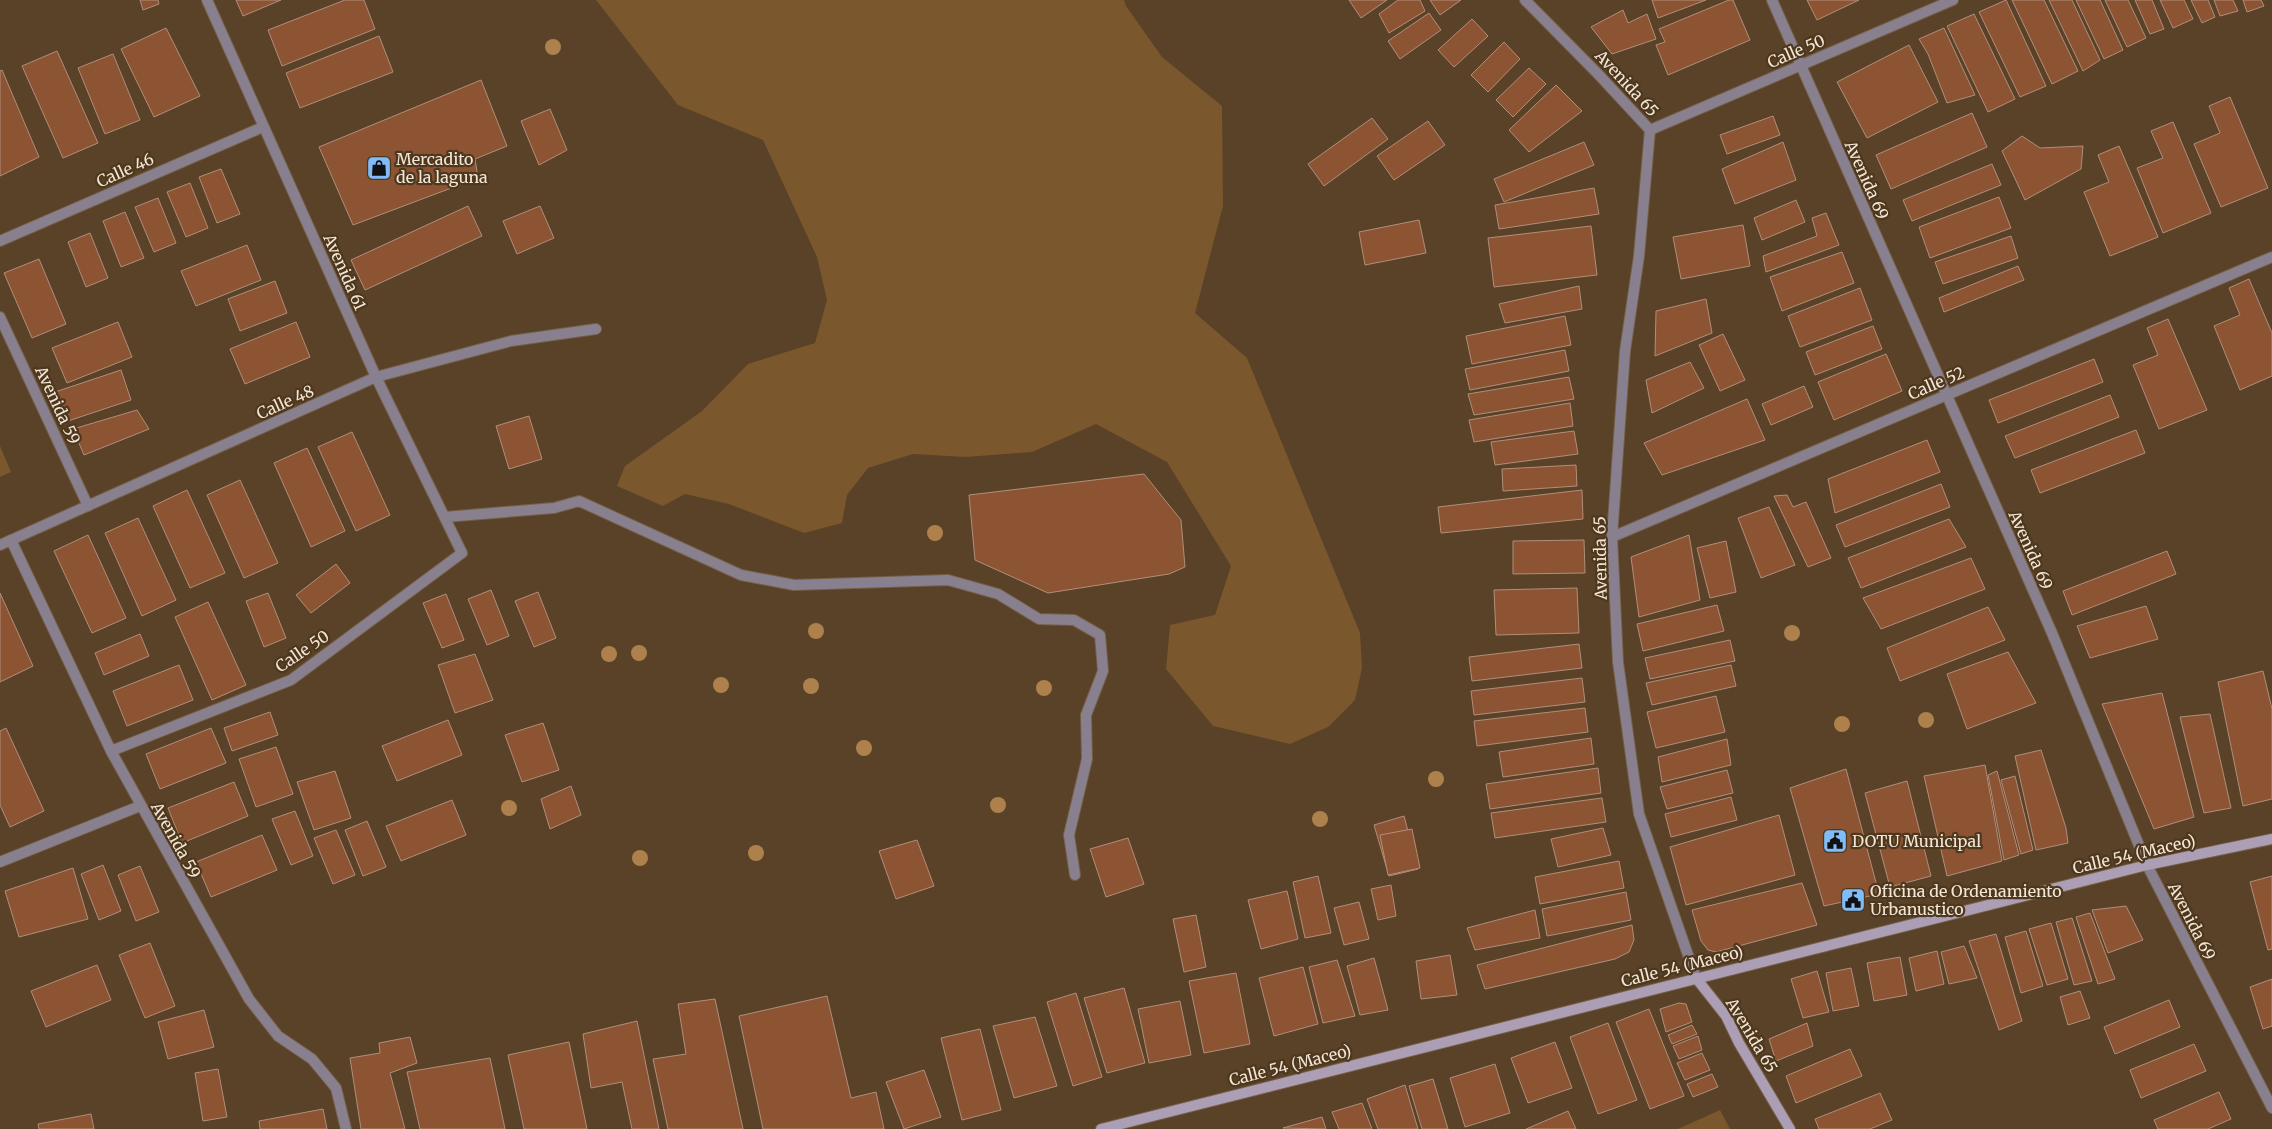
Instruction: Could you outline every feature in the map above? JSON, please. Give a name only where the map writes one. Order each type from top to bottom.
[{"type":"main road","name":"Calle 54 (Maceo)","points":[[1101,1129],[2147,865],[2272,839]]},
{"type":"main road","name":"Avenida 65","points":[[1696,978],[1726,1016],[1739,1043],[1790,1129]]},
{"type":"street","name":"Avenida 61","points":[[208,0],[376,377],[462,553]]},
{"type":"street","name":"Avenida 65","points":[[1525,0],[1650,130],[1639,256],[1625,351],[1612,537],[1618,662],[1639,814],[1696,978]]},
{"type":"street","name":"Avenida 69","points":[[1772,0],[1945,396],[2052,633],[2147,865],[2272,1108]]},
{"type":"street","name":"Calle 50","points":[[1650,130],[1953,0]]},
{"type":"street","name":"Calle 46","points":[[0,241],[263,127]]},
{"type":"street","name":"Calle 52","points":[[1612,537],[2272,257]]},
{"type":"street","name":"Avenida 59","points":[[0,317],[88,506]]},
{"type":"street","name":"Calle 48","points":[[0,545],[376,377],[511,341],[596,329]]},
{"type":"street","points":[[444,517],[554,508],[579,501],[741,575],[794,585],[948,580],[998,594],[1039,620],[1074,620],[1100,636],[1103,671],[1086,715],[1087,759],[1068,835],[1075,875]]},
{"type":"street","name":"Avenida 59","points":[[11,540],[111,751],[249,999],[278,1036],[312,1058],[336,1088],[346,1129]]},
{"type":"street","name":"Calle 50","points":[[111,751],[291,680],[462,553]]},
{"type":"street","points":[[0,862],[140,806]]},
{"type":"shaded area","points":[[596,0],[1124,0],[1126,6],[1162,57],[1222,106],[1223,206],[1195,313],[1247,358],[1360,633],[1362,668],[1355,700],[1328,727],[1290,744],[1213,726],[1166,669],[1170,625],[1215,615],[1231,566],[1167,462],[1096,424],[1032,452],[966,457],[913,454],[868,468],[847,495],[842,523],[804,533],[729,504],[685,494],[663,506],[617,486],[625,466],[702,411],[748,364],[815,343],[827,300],[817,257],[763,140],[678,105]]},
{"type":"shaded area","points":[[0,446],[11,472],[0,477]]},
{"type":"shaded area","points":[[1720,1110],[1730,1129],[1678,1129]]},
{"type":"building","points":[[140,0],[158,0],[159,4],[143,10]]},
{"type":"building","points":[[236,0],[281,0],[243,16]]},
{"type":"building","points":[[345,0],[364,0],[375,29],[282,66],[268,30]]},
{"type":"building","points":[[1349,0],[1387,0],[1361,18]]},
{"type":"building","points":[[1398,0],[1420,0],[1425,11],[1389,33],[1379,14]]},
{"type":"building","points":[[1430,0],[1461,0],[1440,15]]},
{"type":"building","points":[[1652,0],[1706,0],[1658,18]]},
{"type":"building","points":[[1733,0],[1750,40],[1668,75],[1656,45],[1665,42],[1659,29]]},
{"type":"building","points":[[1807,0],[1859,0],[1817,20]]},
{"type":"building","points":[[2006,0],[2046,86],[2020,97],[1979,12]]},
{"type":"building","points":[[2012,0],[2044,0],[2078,71],[2052,84]]},
{"type":"building","points":[[2049,0],[2072,0],[2100,60],[2083,71]]},
{"type":"building","points":[[2076,0],[2100,0],[2123,50],[2104,59]]},
{"type":"building","points":[[2105,0],[2128,0],[2146,38],[2127,47]]},
{"type":"building","points":[[2135,0],[2152,0],[2164,29],[2150,34]]},
{"type":"building","points":[[2160,0],[2184,0],[2193,19],[2173,28]]},
{"type":"building","points":[[2191,0],[2208,0],[2215,17],[2202,23]]},
{"type":"building","points":[[2214,0],[2233,0],[2238,11],[2220,16]]},
{"type":"building","points":[[2243,0],[2261,0],[2264,6],[2247,12]]},
{"type":"building","points":[[1623,10],[1628,23],[1647,14],[1656,39],[1612,54],[1591,27]]},
{"type":"building","points":[[1429,13],[1441,30],[1400,59],[1388,41]]},
{"type":"building","points":[[1974,14],[2015,99],[1988,112],[1947,26]]},
{"type":"building","points":[[1472,19],[1488,36],[1454,67],[1438,50]]},
{"type":"building","points":[[166,28],[200,96],[154,117],[121,49]]},
{"type":"building","points":[[1944,28],[1975,95],[1947,103],[1928,54],[1919,39]]},
{"type":"building","points":[[379,36],[393,72],[300,108],[286,73]]},
{"type":"building","points":[[1504,42],[1520,59],[1488,92],[1471,75]]},
{"type":"building","points":[[1909,45],[1938,102],[1867,138],[1837,82]]},
{"type":"building","points":[[57,51],[98,143],[63,158],[22,66]]},
{"type":"building","points":[[113,54],[140,120],[105,134],[78,68]]},
{"type":"building","points":[[1529,68],[1546,84],[1513,117],[1496,100]]},
{"type":"building","points":[[2,70],[39,157],[0,176],[0,71]]},
{"type":"building","points":[[481,80],[507,146],[475,159],[478,178],[353,225],[319,147]]},
{"type":"building","points":[[1556,85],[1582,111],[1529,152],[1509,130]]},
{"type":"building","points":[[2230,97],[2268,188],[2221,207],[2194,144],[2220,133],[2209,106]]},
{"type":"building","points":[[550,109],[567,150],[539,165],[521,121]]},
{"type":"building","points":[[1972,113],[1987,147],[1891,189],[1876,155]]},
{"type":"building","points":[[1773,116],[1780,135],[1727,154],[1720,135]]},
{"type":"building","points":[[1372,118],[1388,139],[1324,186],[1308,164]]},
{"type":"building","points":[[1428,121],[1445,145],[1394,180],[1377,156]]},
{"type":"building","points":[[2173,122],[2211,213],[2163,233],[2137,168],[2163,158],[2151,131]]},
{"type":"building","points":[[2022,136],[2040,148],[2083,146],[2081,169],[2025,200],[2002,151]]},
{"type":"building","points":[[1584,142],[1594,165],[1504,202],[1494,179]]},
{"type":"building","points":[[1783,142],[1796,180],[1735,204],[1722,169]]},
{"type":"building","points":[[2119,146],[2158,237],[2110,256],[2084,192],[2109,182],[2098,155]]},
{"type":"building","points":[[1992,164],[2001,185],[1912,221],[1903,200]]},
{"type":"building","points":[[221,169],[240,214],[217,223],[199,177]]},
{"type":"building","points":[[190,183],[208,228],[186,237],[167,192]]},
{"type":"building","points":[[1594,188],[1599,214],[1499,229],[1495,205]]},
{"type":"building","points":[[1999,197],[2011,228],[1930,258],[1919,227]]},
{"type":"building","points":[[158,198],[176,243],[154,252],[135,207]]},
{"type":"building","points":[[1796,200],[1805,222],[1762,240],[1754,218]]},
{"type":"building","points":[[468,206],[482,236],[365,290],[351,260]]},
{"type":"building","points":[[540,206],[554,238],[517,254],[503,221]]},
{"type":"building","points":[[125,212],[144,258],[121,267],[103,221]]},
{"type":"building","points":[[1826,213],[1839,245],[1766,272],[1763,256],[1817,236],[1812,218]]},
{"type":"building","points":[[1419,220],[1426,253],[1365,265],[1359,232]]},
{"type":"building","points":[[1743,225],[1750,266],[1681,279],[1673,237]]},
{"type":"building","points":[[1591,226],[1597,275],[1494,287],[1488,238]]},
{"type":"building","points":[[90,233],[108,278],[86,287],[68,242]]},
{"type":"building","points":[[2011,236],[2018,258],[1943,284],[1935,262]]},
{"type":"building","points":[[247,245],[261,280],[196,306],[181,271]]},
{"type":"building","points":[[1842,252],[1854,283],[1782,311],[1770,277]]},
{"type":"building","points":[[39,259],[66,324],[32,338],[4,273]]},
{"type":"building","points":[[2018,266],[2024,280],[1944,312],[1939,298]]},
{"type":"building","points":[[2249,279],[2272,333],[2272,376],[2240,390],[2214,326],[2240,315],[2229,288]]},
{"type":"building","points":[[275,281],[287,313],[240,331],[228,299]]},
{"type":"building","points":[[1579,286],[1582,309],[1505,323],[1499,304]]},
{"type":"building","points":[[1860,288],[1872,320],[1800,347],[1788,316]]},
{"type":"building","points":[[1706,299],[1712,333],[1655,356],[1656,311]]},
{"type":"building","points":[[1565,316],[1571,345],[1472,364],[1466,336]]},
{"type":"building","points":[[2168,319],[2207,410],[2159,429],[2133,365],[2158,355],[2147,328]]},
{"type":"building","points":[[118,322],[132,357],[67,383],[52,348]]},
{"type":"building","points":[[296,322],[310,357],[245,384],[230,349]]},
{"type":"building","points":[[1873,326],[1882,349],[1815,375],[1806,352]]},
{"type":"building","points":[[1723,334],[1745,380],[1720,391],[1699,345]]},
{"type":"building","points":[[1565,350],[1569,371],[1470,390],[1465,369]]},
{"type":"building","points":[[1886,354],[1902,391],[1834,420],[1818,382]]},
{"type":"building","points":[[2094,359],[2103,382],[1998,423],[1989,400]]},
{"type":"building","points":[[1690,362],[1704,388],[1652,413],[1646,380]]},
{"type":"building","points":[[121,370],[131,400],[65,422],[55,392]]},
{"type":"building","points":[[1569,377],[1574,399],[1474,415],[1468,394]]},
{"type":"building","points":[[1804,386],[1813,407],[1771,425],[1762,404]]},
{"type":"building","points":[[2110,395],[2119,417],[2015,458],[2005,436]]},
{"type":"building","points":[[1747,399],[1765,440],[1662,475],[1644,443]]},
{"type":"building","points":[[1570,403],[1573,426],[1474,442],[1469,420]]},
{"type":"building","points":[[137,410],[149,429],[84,455],[73,429]]},
{"type":"building","points":[[529,416],[542,459],[509,469],[496,426]]},
{"type":"building","points":[[2136,430],[2145,453],[2040,493],[2031,470]]},
{"type":"building","points":[[1574,431],[1578,454],[1495,465],[1491,442]]},
{"type":"building","points":[[352,432],[390,515],[356,531],[318,447]]},
{"type":"building","points":[[1927,440],[1940,472],[1835,513],[1828,479]]},
{"type":"building","points":[[307,448],[345,531],[311,547],[274,463]]},
{"type":"building","points":[[1576,465],[1577,486],[1503,491],[1502,469]]},
{"type":"building","points":[[1144,474],[1181,520],[1185,567],[1169,574],[1048,593],[975,560],[969,495]]},
{"type":"building","points":[[240,480],[278,563],[244,578],[207,495]]},
{"type":"building","points":[[1941,484],[1950,507],[1845,547],[1836,525]]},
{"type":"building","points":[[187,490],[225,573],[190,588],[153,506]]},
{"type":"building","points":[[1582,490],[1583,519],[1441,533],[1438,507]]},
{"type":"building","points":[[1787,495],[1793,507],[1806,502],[1831,558],[1808,567],[1774,496]]},
{"type":"building","points":[[1769,507],[1795,565],[1761,578],[1738,518]]},
{"type":"building","points":[[138,518],[176,600],[142,616],[105,533]]},
{"type":"building","points":[[1949,519],[1966,547],[1861,588],[1848,558]]},
{"type":"building","points":[[88,535],[126,618],[92,633],[54,551]]},
{"type":"building","points":[[1689,535],[1700,600],[1639,617],[1631,557]]},
{"type":"building","points":[[1584,540],[1585,573],[1513,574],[1513,541]]},
{"type":"building","points":[[1726,541],[1736,592],[1710,598],[1697,548]]},
{"type":"building","points":[[2167,551],[2176,574],[2072,615],[2063,591]]},
{"type":"building","points":[[1971,558],[1985,589],[1881,629],[1863,598]]},
{"type":"building","points":[[336,564],[350,583],[311,613],[296,595]]},
{"type":"building","points":[[1577,588],[1579,633],[1496,635],[1494,590]]},
{"type":"building","points":[[491,590],[509,636],[487,645],[468,599]]},
{"type":"building","points":[[538,592],[556,638],[534,647],[515,601]]},
{"type":"building","points":[[0,593],[33,666],[0,682]]},
{"type":"building","points":[[268,593],[286,638],[264,647],[246,601]]},
{"type":"building","points":[[446,594],[464,640],[442,648],[423,603]]},
{"type":"building","points":[[208,602],[246,685],[212,700],[175,617]]},
{"type":"building","points":[[1717,605],[1724,631],[1643,651],[1637,624]]},
{"type":"building","points":[[2146,606],[2158,639],[2090,658],[2077,626]]},
{"type":"building","points":[[1988,607],[2005,640],[1900,681],[1887,648]]},
{"type":"building","points":[[140,634],[149,656],[104,675],[95,653]]},
{"type":"building","points":[[1730,640],[1735,661],[1650,679],[1645,658]]},
{"type":"building","points":[[1579,644],[1582,668],[1472,681],[1469,657]]},
{"type":"building","points":[[2008,652],[2036,703],[1967,729],[1947,674]]},
{"type":"building","points":[[475,654],[493,700],[455,713],[438,665]]},
{"type":"building","points":[[179,665],[193,700],[127,726],[113,691]]},
{"type":"building","points":[[1731,665],[1736,686],[1652,705],[1646,683]]},
{"type":"building","points":[[2263,671],[2272,709],[2272,799],[2243,806],[2218,682]]},
{"type":"building","points":[[1582,678],[1585,702],[1474,715],[1471,691]]},
{"type":"building","points":[[2162,693],[2194,817],[2154,829],[2102,704]]},
{"type":"building","points":[[1716,696],[1725,732],[1656,748],[1647,712]]},
{"type":"building","points":[[1585,708],[1588,732],[1477,746],[1474,721]]},
{"type":"building","points":[[270,712],[278,735],[232,751],[224,728]]},
{"type":"building","points":[[2210,714],[2231,808],[2204,813],[2180,717]]},
{"type":"building","points":[[448,720],[462,755],[397,781],[382,746]]},
{"type":"building","points":[[543,723],[559,770],[522,782],[505,735]]},
{"type":"building","points":[[6,728],[44,811],[10,827],[0,805],[0,731]]},
{"type":"building","points":[[211,728],[226,763],[160,789],[146,754]]},
{"type":"building","points":[[1591,738],[1594,764],[1503,777],[1499,752]]},
{"type":"building","points":[[1727,739],[1731,765],[1662,782],[1658,757]]},
{"type":"building","points":[[276,747],[293,794],[256,807],[239,759]]},
{"type":"building","points":[[2041,750],[2066,828],[2068,843],[2036,850],[2015,756]]},
{"type":"building","points":[[1985,765],[2002,861],[1947,876],[1924,776]]},
{"type":"building","points":[[1598,768],[1601,793],[1490,809],[1486,784]]},
{"type":"building","name":"DOTU Municipal","points":[[1846,769],[1879,894],[1824,906],[1790,788]]},
{"type":"building","points":[[1727,770],[1733,793],[1667,809],[1660,787]]},
{"type":"building","points":[[335,771],[351,818],[314,830],[297,782]]},
{"type":"building","points":[[1997,771],[2019,855],[2004,860],[1988,775]]},
{"type":"building","points":[[2015,776],[2033,850],[2021,854],[2001,780]]},
{"type":"building","points":[[1907,781],[1931,876],[1890,887],[1865,793]]},
{"type":"building","points":[[234,782],[248,816],[182,843],[168,808]]},
{"type":"building","points":[[571,786],[581,815],[550,829],[541,799]]},
{"type":"building","points":[[1731,797],[1737,820],[1671,837],[1665,814]]},
{"type":"building","points":[[1602,798],[1606,822],[1495,838],[1491,813]]},
{"type":"building","points":[[452,800],[466,835],[401,861],[386,826]]},
{"type":"building","points":[[295,811],[313,856],[291,865],[272,819]]},
{"type":"building","points":[[1779,815],[1795,875],[1686,905],[1670,847]]},
{"type":"building","points":[[1404,816],[1418,869],[1389,876],[1374,825]]},
{"type":"building","points":[[367,821],[386,867],[363,876],[345,830]]},
{"type":"building","points":[[1603,828],[1611,855],[1558,867],[1551,839]]},
{"type":"building","points":[[1412,829],[1420,868],[1388,875],[1380,835]]},
{"type":"building","points":[[336,830],[355,875],[333,884],[314,838]]},
{"type":"building","points":[[262,835],[277,870],[211,897],[196,862]]},
{"type":"building","points":[[1128,838],[1144,884],[1106,897],[1090,849]]},
{"type":"building","points":[[917,840],[934,886],[896,899],[879,851]]},
{"type":"building","points":[[1619,861],[1624,888],[1540,904],[1535,877]]},
{"type":"building","points":[[103,865],[121,911],[99,920],[81,874]]},
{"type":"building","points":[[140,866],[159,912],[136,921],[118,875]]},
{"type":"building","points":[[73,868],[88,919],[19,937],[5,891]]},
{"type":"building","points":[[1318,876],[1331,933],[1305,938],[1293,882]]},
{"type":"building","points":[[2272,876],[2272,949],[2268,950],[2250,882]]},
{"type":"building","points":[[1802,883],[1817,925],[1716,952],[1708,950],[1701,941],[1692,910]]},
{"type":"building","points":[[1391,885],[1396,916],[1378,920],[1371,889]]},
{"type":"building","points":[[1287,891],[1298,939],[1261,949],[1248,900]]},
{"type":"building","points":[[1626,892],[1631,920],[1547,936],[1542,909]]},
{"type":"building","points":[[1359,902],[1369,939],[1344,945],[1334,908]]},
{"type":"building","points":[[2126,906],[2143,940],[2108,953],[2092,910]]},
{"type":"building","points":[[1535,910],[1540,938],[1475,950],[1467,928]]},
{"type":"building","points":[[2090,913],[2115,979],[2098,984],[2076,917]]},
{"type":"building","points":[[1196,915],[1206,967],[1184,972],[1173,919]]},
{"type":"building","points":[[2072,918],[2092,981],[2074,985],[2056,922]]},
{"type":"building","points":[[2051,923],[2068,979],[2047,985],[2029,929]]},
{"type":"building","points":[[1632,925],[1634,940],[1629,952],[1615,959],[1485,989],[1477,965]]},
{"type":"building","points":[[2026,931],[2043,986],[2021,993],[2005,937]]},
{"type":"building","points":[[1996,934],[2022,1021],[1999,1030],[1969,941]]},
{"type":"building","points":[[150,943],[175,1006],[145,1018],[119,955]]},
{"type":"building","points":[[1964,946],[1977,978],[1949,984],[1941,952]]},
{"type":"building","points":[[1937,951],[1944,984],[1916,991],[1909,958]]},
{"type":"building","points":[[1450,955],[1457,995],[1421,999],[1416,961]]},
{"type":"building","points":[[1900,957],[1907,995],[1874,1001],[1867,963]]},
{"type":"building","points":[[1374,958],[1388,1010],[1360,1015],[1347,966]]},
{"type":"building","points":[[1337,960],[1355,1016],[1323,1023],[1309,967]]},
{"type":"building","points":[[97,965],[111,1000],[46,1027],[31,991]]},
{"type":"building","points":[[1303,967],[1318,1024],[1274,1036],[1259,978]]},
{"type":"building","points":[[1851,968],[1859,1006],[1833,1011],[1826,973]]},
{"type":"building","points":[[1817,971],[1829,1012],[1803,1018],[1791,979]]},
{"type":"building","points":[[1236,973],[1250,1044],[1204,1053],[1189,981]]},
{"type":"building","points":[[2272,979],[2272,1026],[2263,1029],[2250,987]]},
{"type":"building","points":[[1124,988],[1145,1063],[1107,1073],[1084,998]]},
{"type":"building","points":[[2080,991],[2090,1018],[2068,1025],[2060,997]]},
{"type":"building","points":[[1076,993],[1102,1077],[1073,1086],[1047,1002]]},
{"type":"building","points":[[827,996],[851,1098],[876,1092],[884,1129],[763,1129],[739,1016]]},
{"type":"building","points":[[715,999],[743,1129],[668,1129],[653,1059],[686,1054],[678,1004]]},
{"type":"building","points":[[2169,1000],[2180,1027],[2115,1054],[2104,1027]]},
{"type":"building","points":[[1180,1001],[1191,1055],[1149,1063],[1138,1009]]},
{"type":"building","points":[[1679,1003],[1686,1004],[1692,1022],[1666,1032],[1660,1009]]},
{"type":"building","points":[[1649,1009],[1684,1096],[1650,1109],[1616,1022]]},
{"type":"building","points":[[204,1010],[214,1047],[168,1059],[158,1022]]},
{"type":"building","points":[[1035,1017],[1057,1086],[1014,1098],[993,1026]]},
{"type":"building","points":[[637,1021],[659,1129],[632,1129],[622,1082],[591,1088],[583,1034]]},
{"type":"building","points":[[1608,1023],[1637,1100],[1598,1114],[1570,1037]]},
{"type":"building","points":[[1807,1023],[1813,1046],[1776,1061],[1769,1039]]},
{"type":"building","points":[[1692,1025],[1697,1034],[1672,1044],[1668,1035]]},
{"type":"building","points":[[980,1029],[1001,1110],[962,1120],[941,1038]]},
{"type":"building","points":[[1698,1036],[1702,1050],[1679,1059],[1673,1046]]},
{"type":"building","points":[[410,1037],[417,1063],[390,1073],[405,1129],[361,1129],[350,1058],[380,1053],[379,1043]]},
{"type":"building","points":[[569,1042],[587,1129],[524,1129],[508,1055]]},
{"type":"building","points":[[1555,1042],[1572,1088],[1528,1103],[1511,1058]]},
{"type":"building","points":[[2194,1044],[2206,1071],[2141,1098],[2130,1070]]},
{"type":"building","points":[[1850,1049],[1862,1076],[1796,1103],[1786,1076]]},
{"type":"building","points":[[1702,1053],[1710,1070],[1685,1080],[1677,1063]]},
{"type":"building","points":[[490,1058],[505,1129],[420,1129],[407,1072]]},
{"type":"building","points":[[1495,1064],[1510,1113],[1465,1127],[1450,1078]]},
{"type":"building","points":[[218,1069],[227,1117],[203,1121],[195,1073]]},
{"type":"building","points":[[924,1070],[941,1117],[904,1129],[886,1082]]},
{"type":"building","points":[[1712,1074],[1718,1087],[1693,1097],[1687,1084]]},
{"type":"building","points":[[1433,1079],[1448,1129],[1422,1129],[1409,1086]]},
{"type":"building","points":[[1405,1085],[1418,1129],[1378,1129],[1367,1099]]},
{"type":"building","points":[[2219,1092],[2231,1119],[2208,1129],[2158,1129],[2154,1120]]},
{"type":"building","points":[[1880,1093],[1892,1120],[1870,1129],[1819,1129],[1815,1119]]},
{"type":"building","points":[[1362,1103],[1372,1129],[1339,1129],[1332,1112]]},
{"type":"building","points":[[323,1109],[327,1129],[260,1129],[259,1121]]},
{"type":"building","points":[[1568,1111],[1576,1129],[1526,1129]]},
{"type":"building","points":[[91,1114],[94,1129],[39,1129],[38,1124]]},
{"type":"building","points":[[1322,1117],[1326,1129],[1283,1128]]},
{"type":"place","name":"Mercadito de la laguna","points":[[379,168]]},
{"type":"place","name":"DOTU Municipal","points":[[1835,841]]},
{"type":"place","name":"Oficina de Ordenamiento Urbanustico","points":[[1853,900]]}]
